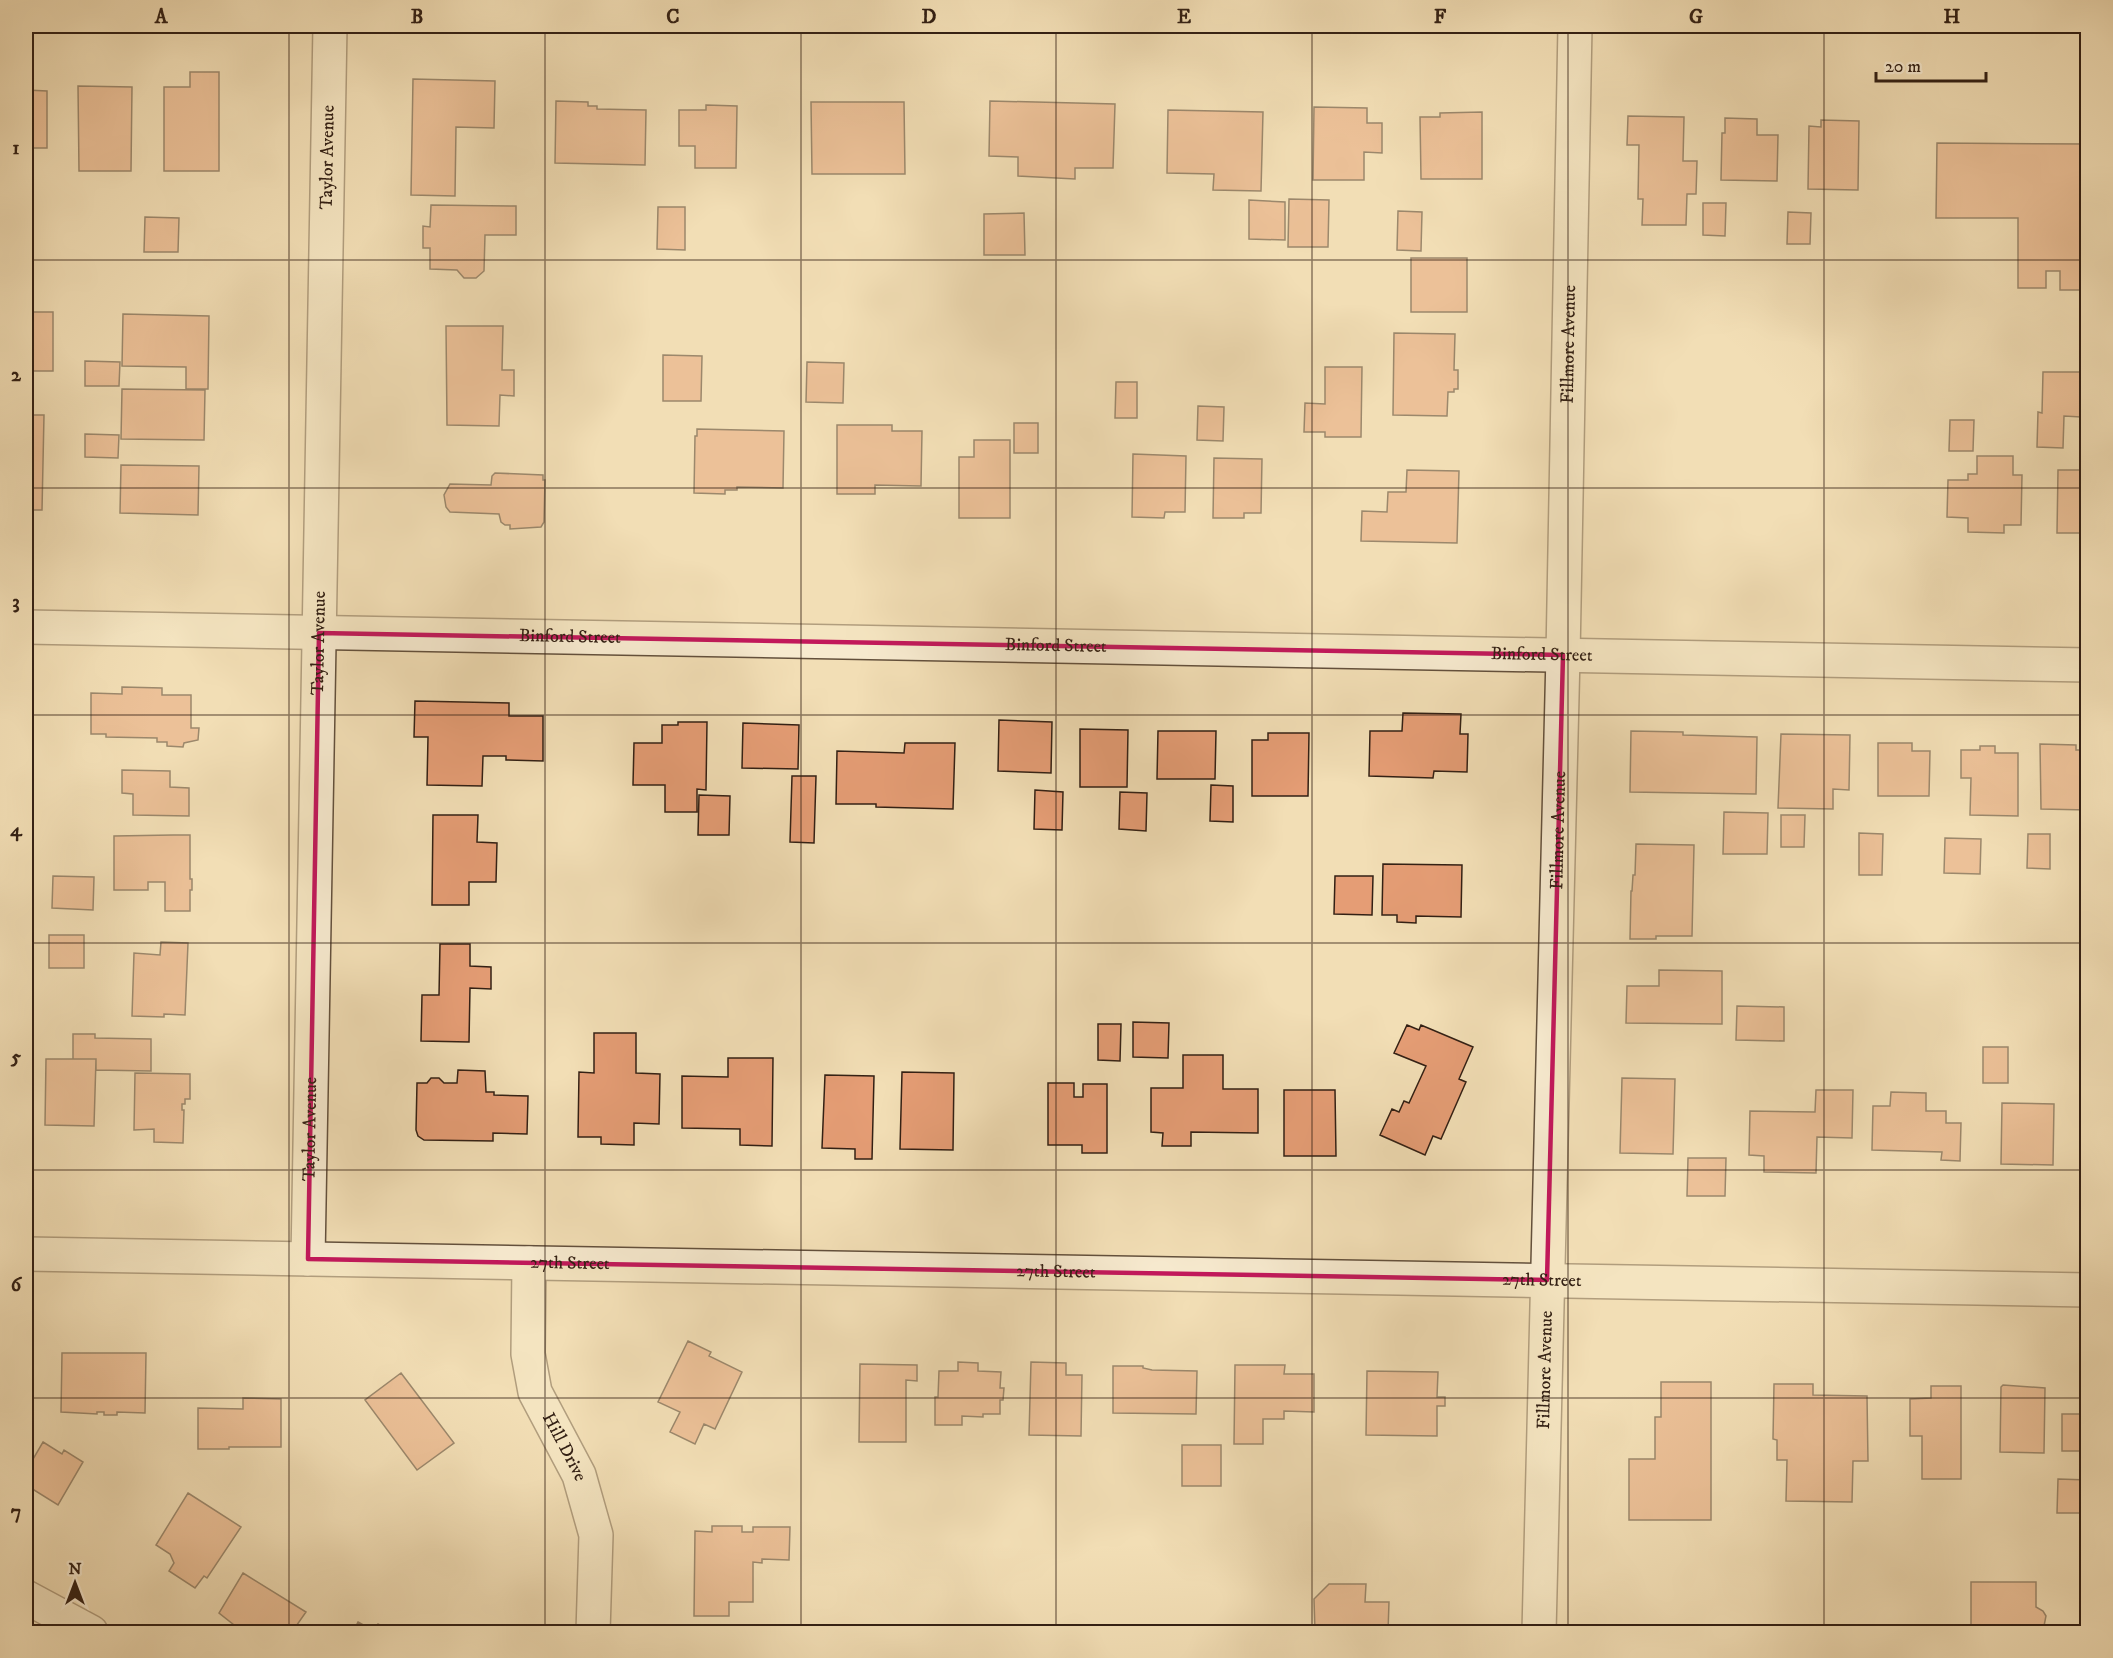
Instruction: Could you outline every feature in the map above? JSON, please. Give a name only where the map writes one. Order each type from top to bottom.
[{"type":"street","name":"Taylor Avenue","points":[[308,1259],[330,26]]},
{"type":"street","name":"Fillmore Avenue","points":[[1539,1632],[1563,655],[1575,26]]},
{"type":"street","name":"Binford Street","points":[[26,627],[2088,664]]},
{"type":"street","name":"27th Street","points":[[26,1254],[2088,1290]]},
{"type":"street","name":"Hill Drive","points":[[529,1263],[528,1354],[535,1392],[579,1475],[596,1535],[593,1632]]},
{"type":"street","points":[[26,1597],[91,1632]]},
{"type":"highlighted area","points":[[319,633],[1563,655],[1547,1280],[308,1259]]},
{"type":"building","points":[[190,72],[219,72],[219,171],[164,171],[164,87],[190,87]]},
{"type":"building","points":[[413,79],[495,81],[494,128],[456,127],[455,196],[411,195]]},
{"type":"building","points":[[78,86],[132,87],[131,171],[79,171]]},
{"type":"building","points":[[26,90],[47,91],[47,148],[26,148]]},
{"type":"building","points":[[556,101],[588,102],[588,106],[597,106],[597,109],[646,110],[645,165],[555,163]]},
{"type":"building","points":[[990,101],[1115,104],[1113,168],[1075,168],[1075,179],[1018,176],[1018,157],[989,156]]},
{"type":"building","points":[[811,102],[904,102],[905,174],[812,174]]},
{"type":"building","points":[[706,105],[737,106],[736,168],[695,168],[695,146],[679,146],[679,110],[706,110]]},
{"type":"building","points":[[1314,107],[1367,108],[1367,123],[1382,123],[1382,153],[1364,152],[1364,180],[1313,180]]},
{"type":"building","points":[[1168,110],[1263,112],[1261,191],[1213,190],[1214,174],[1167,173]]},
{"type":"building","points":[[1482,112],[1482,179],[1421,179],[1420,117],[1440,117],[1440,113]]},
{"type":"building","points":[[1628,116],[1684,117],[1683,161],[1697,161],[1696,194],[1687,194],[1686,225],[1642,225],[1643,199],[1638,199],[1639,145],[1627,145]]},
{"type":"building","points":[[1725,118],[1757,119],[1757,135],[1778,135],[1777,181],[1721,180],[1722,133],[1725,133]]},
{"type":"building","points":[[1821,120],[1859,121],[1858,190],[1808,189],[1809,126],[1821,127]]},
{"type":"building","points":[[1937,143],[2088,144],[2088,290],[2060,290],[2060,271],[2046,271],[2046,288],[2018,288],[2018,218],[1936,218]]},
{"type":"building","points":[[1289,199],[1329,200],[1328,247],[1288,247]]},
{"type":"building","points":[[1249,200],[1285,202],[1285,240],[1249,239]]},
{"type":"building","points":[[1703,203],[1726,203],[1725,236],[1703,235]]},
{"type":"building","points":[[431,205],[516,206],[516,235],[485,235],[484,271],[476,278],[464,278],[457,270],[430,269],[430,248],[423,248],[423,226],[430,227]]},
{"type":"building","points":[[658,207],[685,207],[685,250],[657,249]]},
{"type":"building","points":[[1398,211],[1422,212],[1421,251],[1397,250]]},
{"type":"building","points":[[1788,212],[1811,213],[1810,244],[1787,244]]},
{"type":"building","points":[[1024,213],[1025,255],[984,255],[984,214]]},
{"type":"building","points":[[145,217],[179,218],[178,252],[144,252]]},
{"type":"building","points":[[1411,258],[1467,258],[1467,312],[1411,312]]},
{"type":"building","points":[[26,312],[53,312],[53,371],[26,371]]},
{"type":"building","points":[[123,314],[209,316],[208,389],[186,389],[186,367],[122,366]]},
{"type":"building","points":[[446,326],[503,326],[502,370],[514,370],[514,396],[500,395],[499,426],[447,425]]},
{"type":"building","points":[[1394,333],[1455,334],[1454,370],[1458,370],[1458,389],[1448,392],[1447,416],[1393,415]]},
{"type":"building","points":[[663,355],[702,356],[701,401],[663,401]]},
{"type":"building","points":[[85,361],[120,362],[119,386],[85,386]]},
{"type":"building","points":[[807,362],[844,363],[843,403],[806,402]]},
{"type":"building","points":[[1325,367],[1362,367],[1361,437],[1325,437],[1325,432],[1304,432],[1305,403],[1325,404]]},
{"type":"building","points":[[2043,372],[2082,372],[2081,417],[2064,416],[2063,448],[2037,447],[2038,412],[2042,413]]},
{"type":"building","points":[[1116,382],[1137,382],[1137,418],[1115,418]]},
{"type":"building","points":[[122,389],[205,390],[204,440],[121,439]]},
{"type":"building","points":[[1198,406],[1224,407],[1223,441],[1197,440]]},
{"type":"building","points":[[26,415],[44,415],[42,510],[26,510]]},
{"type":"building","points":[[1950,420],[1974,420],[1973,451],[1949,451]]},
{"type":"building","points":[[1014,423],[1038,423],[1038,453],[1014,453]]},
{"type":"building","points":[[837,425],[892,425],[892,431],[922,431],[921,486],[875,485],[875,494],[837,494]]},
{"type":"building","points":[[697,429],[784,431],[783,488],[737,487],[737,490],[725,490],[725,494],[694,493]]},
{"type":"building","points":[[85,434],[119,435],[118,458],[85,457]]},
{"type":"building","points":[[974,440],[1010,440],[1010,518],[959,518],[959,457],[974,457]]},
{"type":"building","points":[[1133,454],[1186,456],[1185,512],[1165,512],[1164,518],[1132,517]]},
{"type":"building","points":[[1977,456],[2013,456],[2013,475],[2022,475],[2021,525],[2004,525],[2004,533],[1968,532],[1968,518],[1947,517],[1948,480],[1968,480],[1968,474],[1977,474]]},
{"type":"building","points":[[1214,458],[1262,459],[1261,513],[1244,513],[1244,518],[1213,518]]},
{"type":"building","points":[[121,465],[199,466],[198,515],[120,513]]},
{"type":"building","points":[[1407,470],[1459,471],[1457,543],[1361,541],[1362,511],[1387,512],[1388,492],[1406,492]]},
{"type":"building","points":[[2058,470],[2088,470],[2088,533],[2057,533]]},
{"type":"building","points":[[495,473],[543,475],[543,480],[545,480],[544,522],[541,527],[510,529],[510,525],[501,522],[499,514],[450,512],[446,507],[444,495],[450,484],[491,485],[492,476]]},
{"type":"building","points":[[122,687],[162,688],[162,695],[191,695],[191,728],[199,728],[198,740],[184,743],[183,747],[167,746],[167,742],[157,742],[157,738],[106,737],[106,734],[91,734],[91,693],[122,694]]},
{"type":"building","points":[[415,701],[509,703],[509,716],[543,716],[543,761],[506,760],[506,756],[483,756],[482,786],[427,785],[428,737],[414,737]]},
{"type":"building","points":[[1403,713],[1461,714],[1460,734],[1468,734],[1467,772],[1434,771],[1433,778],[1369,776],[1370,731],[1402,731]]},
{"type":"building","points":[[999,720],[1052,722],[1051,773],[998,771]]},
{"type":"building","points":[[678,722],[707,722],[706,790],[697,789],[697,812],[665,812],[665,785],[633,785],[634,743],[662,743],[662,725],[678,725]]},
{"type":"building","points":[[743,723],[799,725],[798,769],[742,768]]},
{"type":"building","points":[[1080,729],[1128,730],[1127,787],[1080,787]]},
{"type":"building","points":[[1158,731],[1216,731],[1215,779],[1157,779]]},
{"type":"building","points":[[1631,731],[1757,737],[1756,794],[1630,792]]},
{"type":"building","points":[[1268,733],[1309,733],[1308,796],[1252,796],[1252,740],[1268,740]]},
{"type":"building","points":[[1781,734],[1850,735],[1849,790],[1833,789],[1833,809],[1778,808]]},
{"type":"building","points":[[905,743],[955,743],[953,809],[836,804],[837,751],[904,753]]},
{"type":"building","points":[[1878,743],[1912,743],[1912,751],[1930,751],[1929,796],[1878,796]]},
{"type":"building","points":[[2040,744],[2076,745],[2076,750],[2088,750],[2088,810],[2041,809]]},
{"type":"building","points":[[1980,746],[1995,746],[1995,753],[2018,753],[2018,816],[1970,815],[1971,778],[1961,778],[1961,750],[1980,750]]},
{"type":"building","points":[[122,770],[170,771],[170,787],[189,788],[189,816],[133,815],[133,794],[122,793]]},
{"type":"building","points":[[792,776],[816,776],[814,843],[790,842]]},
{"type":"building","points":[[1211,785],[1233,786],[1233,822],[1210,821]]},
{"type":"building","points":[[1035,790],[1063,792],[1062,830],[1034,829]]},
{"type":"building","points":[[1120,792],[1147,793],[1146,831],[1119,829]]},
{"type":"building","points":[[699,795],[730,796],[729,835],[698,835]]},
{"type":"building","points":[[1724,812],[1768,813],[1767,854],[1723,854]]},
{"type":"building","points":[[433,815],[478,815],[477,842],[497,843],[496,882],[469,882],[469,905],[432,905]]},
{"type":"building","points":[[1781,815],[1805,815],[1804,847],[1781,847]]},
{"type":"building","points":[[1859,833],[1883,834],[1882,875],[1859,875]]},
{"type":"building","points":[[2028,834],[2050,834],[2050,869],[2027,868]]},
{"type":"building","points":[[190,835],[192,890],[190,890],[190,911],[165,911],[165,882],[148,882],[148,890],[114,890],[114,836]]},
{"type":"building","points":[[1945,838],[1981,839],[1980,874],[1944,873]]},
{"type":"building","points":[[1636,844],[1694,845],[1692,936],[1630,939],[1631,891],[1633,875],[1635,875]]},
{"type":"building","points":[[1383,864],[1462,865],[1461,917],[1416,916],[1416,923],[1397,922],[1397,915],[1382,915]]},
{"type":"building","points":[[53,876],[94,877],[93,910],[52,908]]},
{"type":"building","points":[[1335,876],[1373,876],[1372,915],[1334,914]]},
{"type":"building","points":[[49,935],[84,935],[84,968],[49,968]]},
{"type":"building","points":[[161,942],[188,943],[185,1015],[132,1016],[134,953],[160,955]]},
{"type":"building","points":[[440,944],[470,944],[470,966],[491,967],[491,989],[470,988],[469,1042],[421,1041],[422,995],[439,995]]},
{"type":"building","points":[[1659,970],[1722,971],[1722,1024],[1626,1023],[1627,986],[1659,986]]},
{"type":"building","points":[[1737,1006],[1784,1007],[1784,1041],[1736,1040]]},
{"type":"building","points":[[1133,1022],[1169,1023],[1168,1058],[1133,1057]]},
{"type":"building","points":[[1098,1024],[1121,1024],[1120,1061],[1098,1060]]},
{"type":"building","points":[[1407,1025],[1419,1030],[1421,1025],[1473,1047],[1459,1079],[1466,1082],[1441,1139],[1433,1136],[1425,1155],[1380,1135],[1392,1109],[1399,1112],[1404,1101],[1409,1103],[1426,1066],[1394,1053]]},
{"type":"building","points":[[594,1033],[636,1033],[636,1073],[660,1074],[659,1124],[634,1123],[634,1145],[601,1144],[601,1137],[578,1137],[579,1072],[594,1073]]},
{"type":"building","points":[[73,1034],[95,1034],[95,1038],[151,1039],[151,1071],[96,1070],[96,1059],[73,1059]]},
{"type":"building","points":[[1983,1047],[2008,1047],[2008,1083],[1983,1083]]},
{"type":"building","points":[[1183,1055],[1223,1055],[1223,1089],[1258,1089],[1258,1133],[1191,1132],[1191,1146],[1162,1146],[1163,1133],[1151,1132],[1151,1088],[1183,1088]]},
{"type":"building","points":[[728,1058],[773,1058],[772,1146],[740,1145],[740,1129],[682,1128],[682,1076],[728,1077]]},
{"type":"building","points":[[46,1059],[96,1059],[94,1126],[45,1125]]},
{"type":"building","points":[[458,1070],[485,1071],[486,1092],[494,1092],[494,1095],[528,1096],[527,1134],[493,1133],[493,1141],[424,1140],[418,1136],[416,1130],[417,1083],[427,1083],[431,1078],[439,1078],[444,1083],[457,1083]]},
{"type":"building","points":[[902,1072],[954,1073],[953,1150],[900,1149]]},
{"type":"building","points":[[135,1073],[190,1074],[190,1099],[185,1099],[185,1104],[182,1104],[182,1110],[184,1110],[183,1143],[154,1142],[154,1129],[134,1130]]},
{"type":"building","points":[[26,1075],[32,1075],[31,1134],[26,1134]]},
{"type":"building","points":[[825,1075],[874,1076],[872,1159],[855,1159],[855,1149],[822,1148]]},
{"type":"building","points":[[1622,1078],[1675,1079],[1673,1154],[1620,1153]]},
{"type":"building","points":[[1048,1083],[1074,1083],[1074,1097],[1083,1097],[1083,1084],[1107,1084],[1107,1153],[1082,1153],[1082,1145],[1048,1145]]},
{"type":"building","points":[[1284,1090],[1335,1090],[1336,1156],[1284,1156]]},
{"type":"building","points":[[1816,1090],[1853,1090],[1852,1138],[1817,1137],[1816,1173],[1764,1172],[1764,1156],[1749,1155],[1750,1111],[1815,1112]]},
{"type":"building","points":[[1891,1092],[1926,1093],[1926,1111],[1946,1111],[1946,1123],[1961,1123],[1960,1161],[1941,1160],[1942,1152],[1872,1150],[1873,1106],[1890,1106]]},
{"type":"building","points":[[2002,1103],[2054,1104],[2053,1165],[2001,1164]]},
{"type":"building","points":[[1688,1158],[1726,1158],[1725,1196],[1687,1196]]},
{"type":"building","points":[[688,1341],[711,1352],[709,1356],[742,1372],[715,1429],[704,1424],[695,1444],[670,1432],[680,1412],[658,1402]]},
{"type":"building","points":[[26,1342],[32,1343],[26,1369]]},
{"type":"building","points":[[62,1353],[146,1353],[145,1413],[117,1412],[117,1415],[104,1415],[104,1412],[97,1412],[97,1414],[61,1412]]},
{"type":"building","points":[[958,1362],[978,1363],[978,1371],[1001,1372],[1000,1388],[1004,1388],[1003,1400],[1000,1400],[1000,1414],[983,1414],[983,1417],[962,1416],[962,1425],[935,1425],[935,1397],[938,1397],[939,1371],[958,1371]]},
{"type":"building","points":[[1031,1362],[1066,1363],[1066,1375],[1082,1375],[1081,1436],[1029,1435]]},
{"type":"building","points":[[860,1364],[917,1365],[917,1381],[906,1380],[906,1442],[859,1442]]},
{"type":"building","points":[[1235,1365],[1285,1365],[1284,1374],[1314,1374],[1314,1412],[1284,1411],[1284,1419],[1263,1419],[1263,1444],[1234,1444]]},
{"type":"building","points":[[1113,1366],[1197,1371],[1196,1414],[1113,1413]]},
{"type":"building","points":[[1367,1371],[1438,1372],[1437,1397],[1445,1397],[1445,1406],[1437,1406],[1437,1436],[1366,1435]]},
{"type":"building","points":[[401,1373],[454,1443],[417,1470],[365,1400]]},
{"type":"building","points":[[1661,1382],[1711,1382],[1711,1520],[1629,1520],[1629,1459],[1655,1459],[1655,1417],[1661,1417]]},
{"type":"building","points":[[1774,1384],[1813,1384],[1813,1395],[1867,1396],[1868,1461],[1853,1461],[1852,1502],[1786,1501],[1787,1460],[1777,1460],[1777,1440],[1773,1439]]},
{"type":"building","points":[[2003,1385],[2045,1388],[2044,1453],[2000,1452],[2001,1387]]},
{"type":"building","points":[[1931,1386],[1961,1386],[1961,1479],[1922,1479],[1922,1436],[1910,1436],[1910,1399],[1931,1398]]},
{"type":"building","points":[[2085,1388],[2088,1388],[2088,1451],[2062,1451],[2062,1414],[2084,1414]]},
{"type":"building","points":[[243,1398],[281,1399],[281,1447],[198,1449],[198,1408],[243,1409]]},
{"type":"building","points":[[43,1442],[62,1454],[64,1450],[83,1462],[58,1505],[26,1485],[26,1471]]},
{"type":"building","points":[[1182,1445],[1221,1445],[1221,1486],[1182,1486]]},
{"type":"building","points":[[2058,1479],[2088,1480],[2088,1513],[2057,1513]]},
{"type":"building","points":[[188,1493],[241,1527],[207,1578],[204,1576],[195,1588],[169,1571],[174,1563],[170,1554],[156,1545]]},
{"type":"building","points":[[712,1526],[742,1526],[742,1532],[753,1532],[753,1527],[790,1527],[789,1560],[762,1559],[762,1563],[753,1562],[753,1602],[729,1602],[729,1616],[694,1616],[695,1531],[712,1532]]},
{"type":"building","points":[[243,1573],[306,1612],[292,1632],[243,1632],[219,1613]]},
{"type":"building","points":[[1971,1582],[2036,1582],[2036,1607],[2046,1616],[2044,1626],[2035,1632],[1971,1632]]},
{"type":"building","points":[[1329,1584],[1366,1584],[1365,1602],[1389,1602],[1388,1632],[1315,1632],[1314,1599]]},
{"type":"building","points":[[358,1622],[374,1631],[378,1624],[394,1632],[353,1632]]}]
